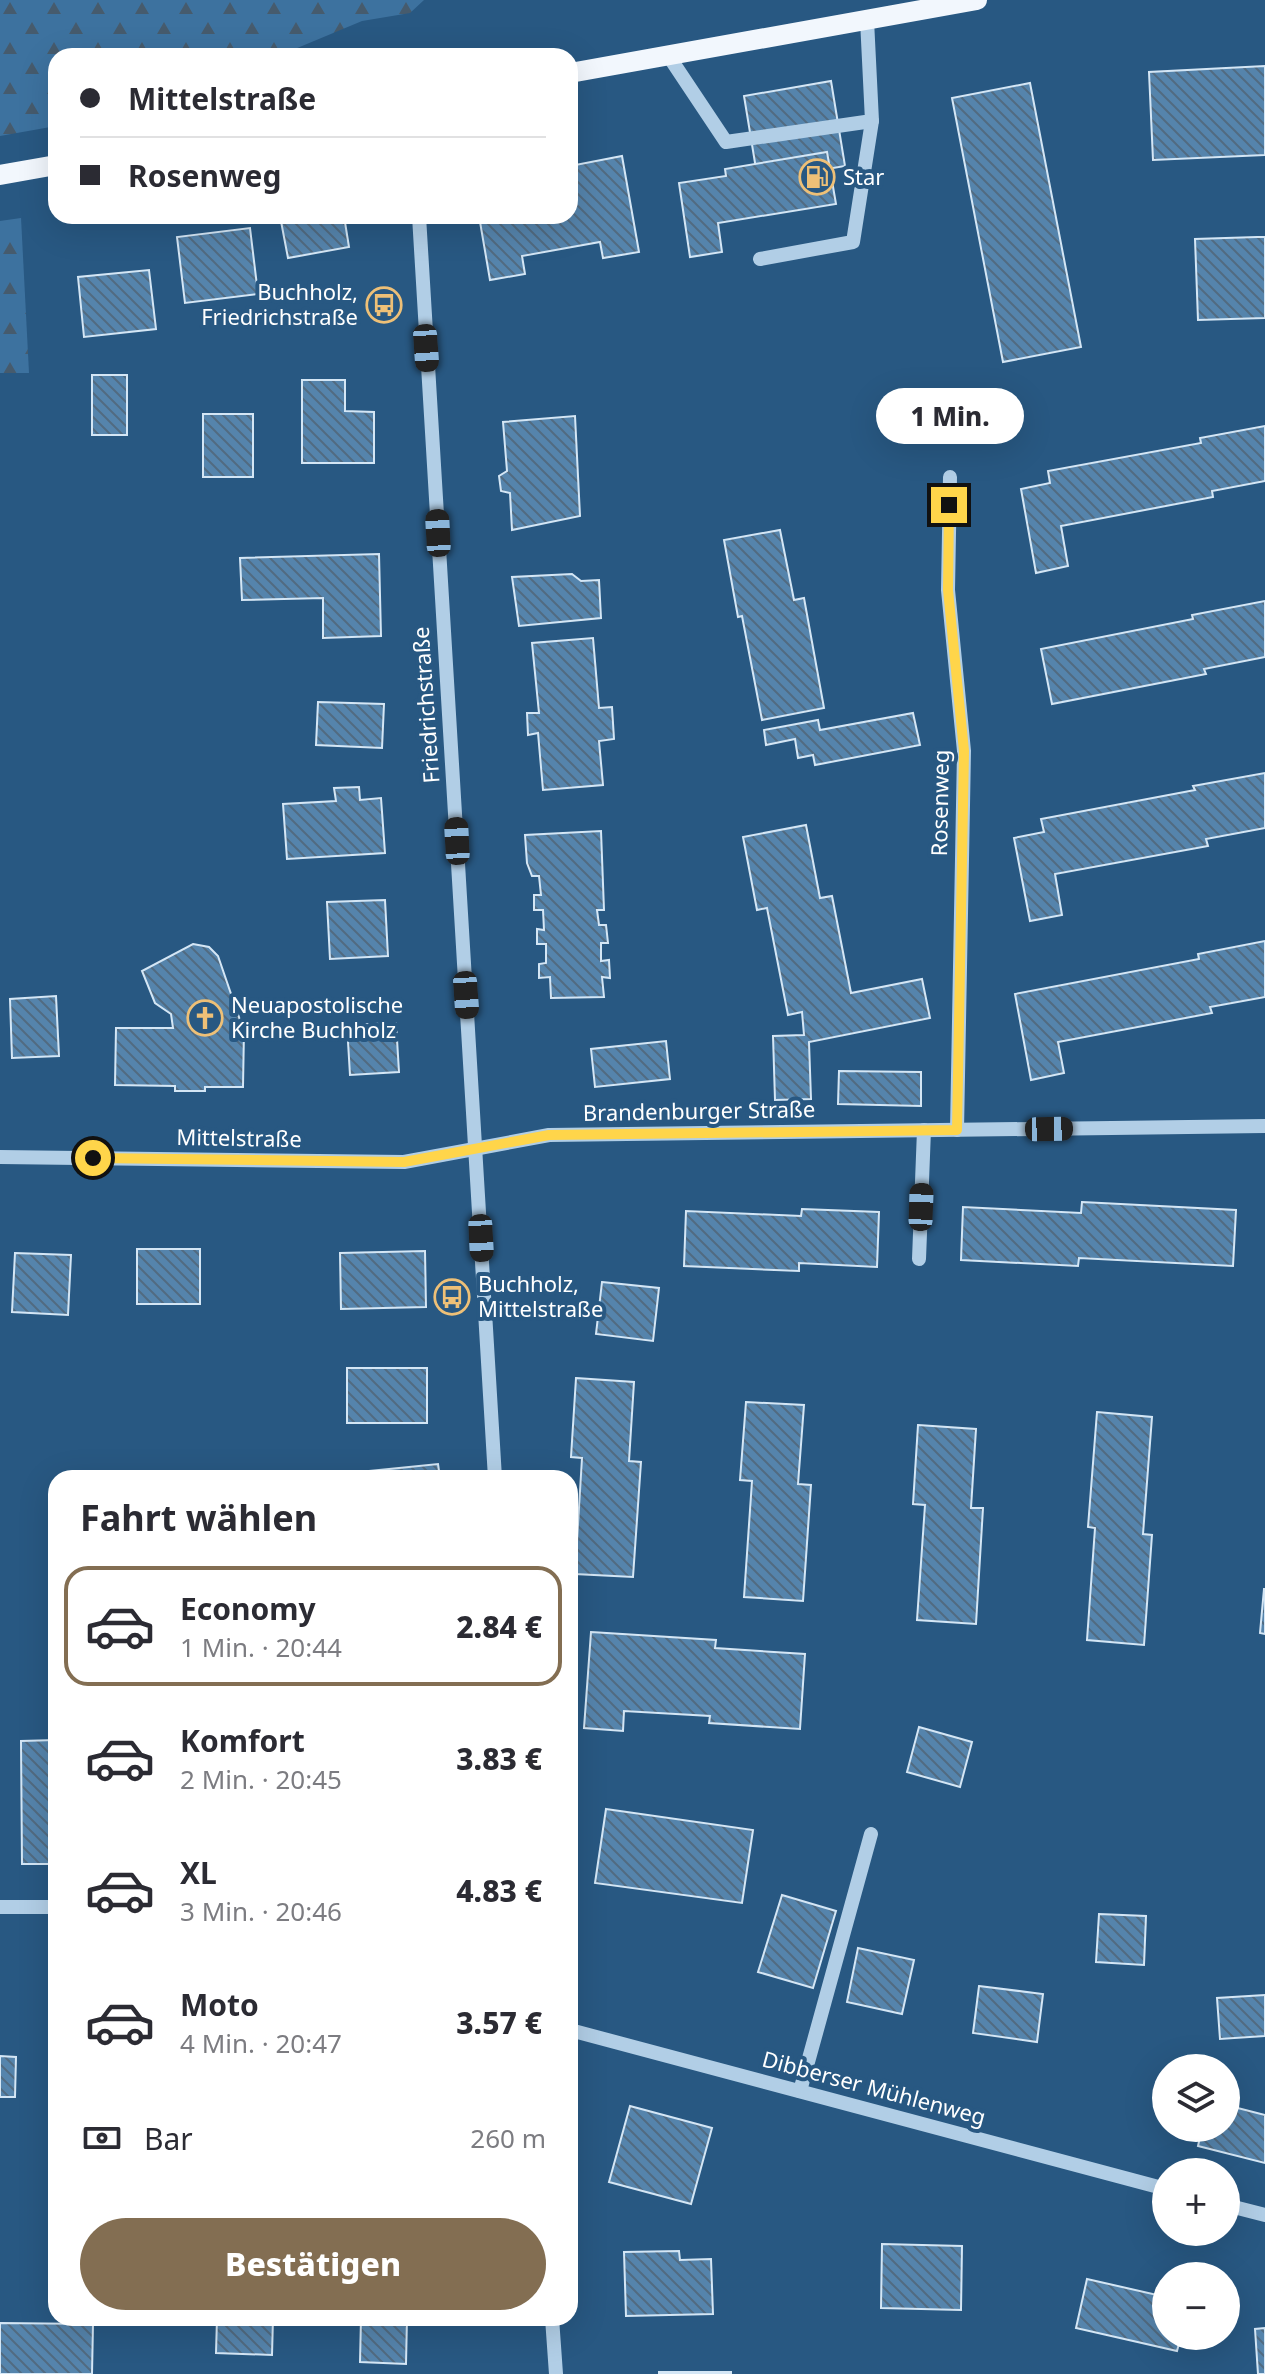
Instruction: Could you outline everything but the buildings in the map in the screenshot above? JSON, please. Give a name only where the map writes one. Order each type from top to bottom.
[{"type":"main road","points":[[578,72],[867,20],[904,6],[977,0]]},
{"type":"main road","points":[[0,175],[48,166]]},
{"type":"street","points":[[760,259],[853,242],[872,121],[867,20]]},
{"type":"street","points":[[668,55],[726,142],[872,121]]},
{"type":"street","name":"Friedrichstraße","points":[[419,224],[495,1470]]},
{"type":"street","name":"Rosenweg","points":[[950,477],[948,590],[964,751],[957,1130]]},
{"type":"street","name":"Brandenburger Straße","points":[[476,1149],[549,1135],[1265,1126]]},
{"type":"street","points":[[919,1259],[924,1130]]},
{"type":"street","name":"Mittelstraße","points":[[0,1157],[404,1162],[476,1149]]},
{"type":"street","points":[[800,2091],[871,1834]]},
{"type":"street","points":[[0,1907],[48,1907]]},
{"type":"street","name":"Dibberser Mühlenweg","points":[[578,2032],[1152,2185]]},
{"type":"street","points":[[1240,2209],[1265,2215]]},
{"type":"street","points":[[553,2326],[556,2374]]},
{"type":"green space","points":[[0,0],[424,0],[410,13],[362,21],[297,48],[48,48],[48,127],[0,136]]},
{"type":"green space","points":[[21,218],[29,373],[0,373],[0,221]]},
{"type":"place","name":"Star","points":[[817,177]]},
{"type":"place","name":"Buchholz, Friedrichstraße","points":[[384,305]]},
{"type":"place","name":"Neuapostolische Kirche Buchholz","points":[[205,1018]]},
{"type":"place","name":"Buchholz, Mittelstraße","points":[[452,1297]]},
{"type":"route","points":[[93,1158],[404,1162],[549,1135],[957,1130],[964,751],[948,590],[949,505]]}]
